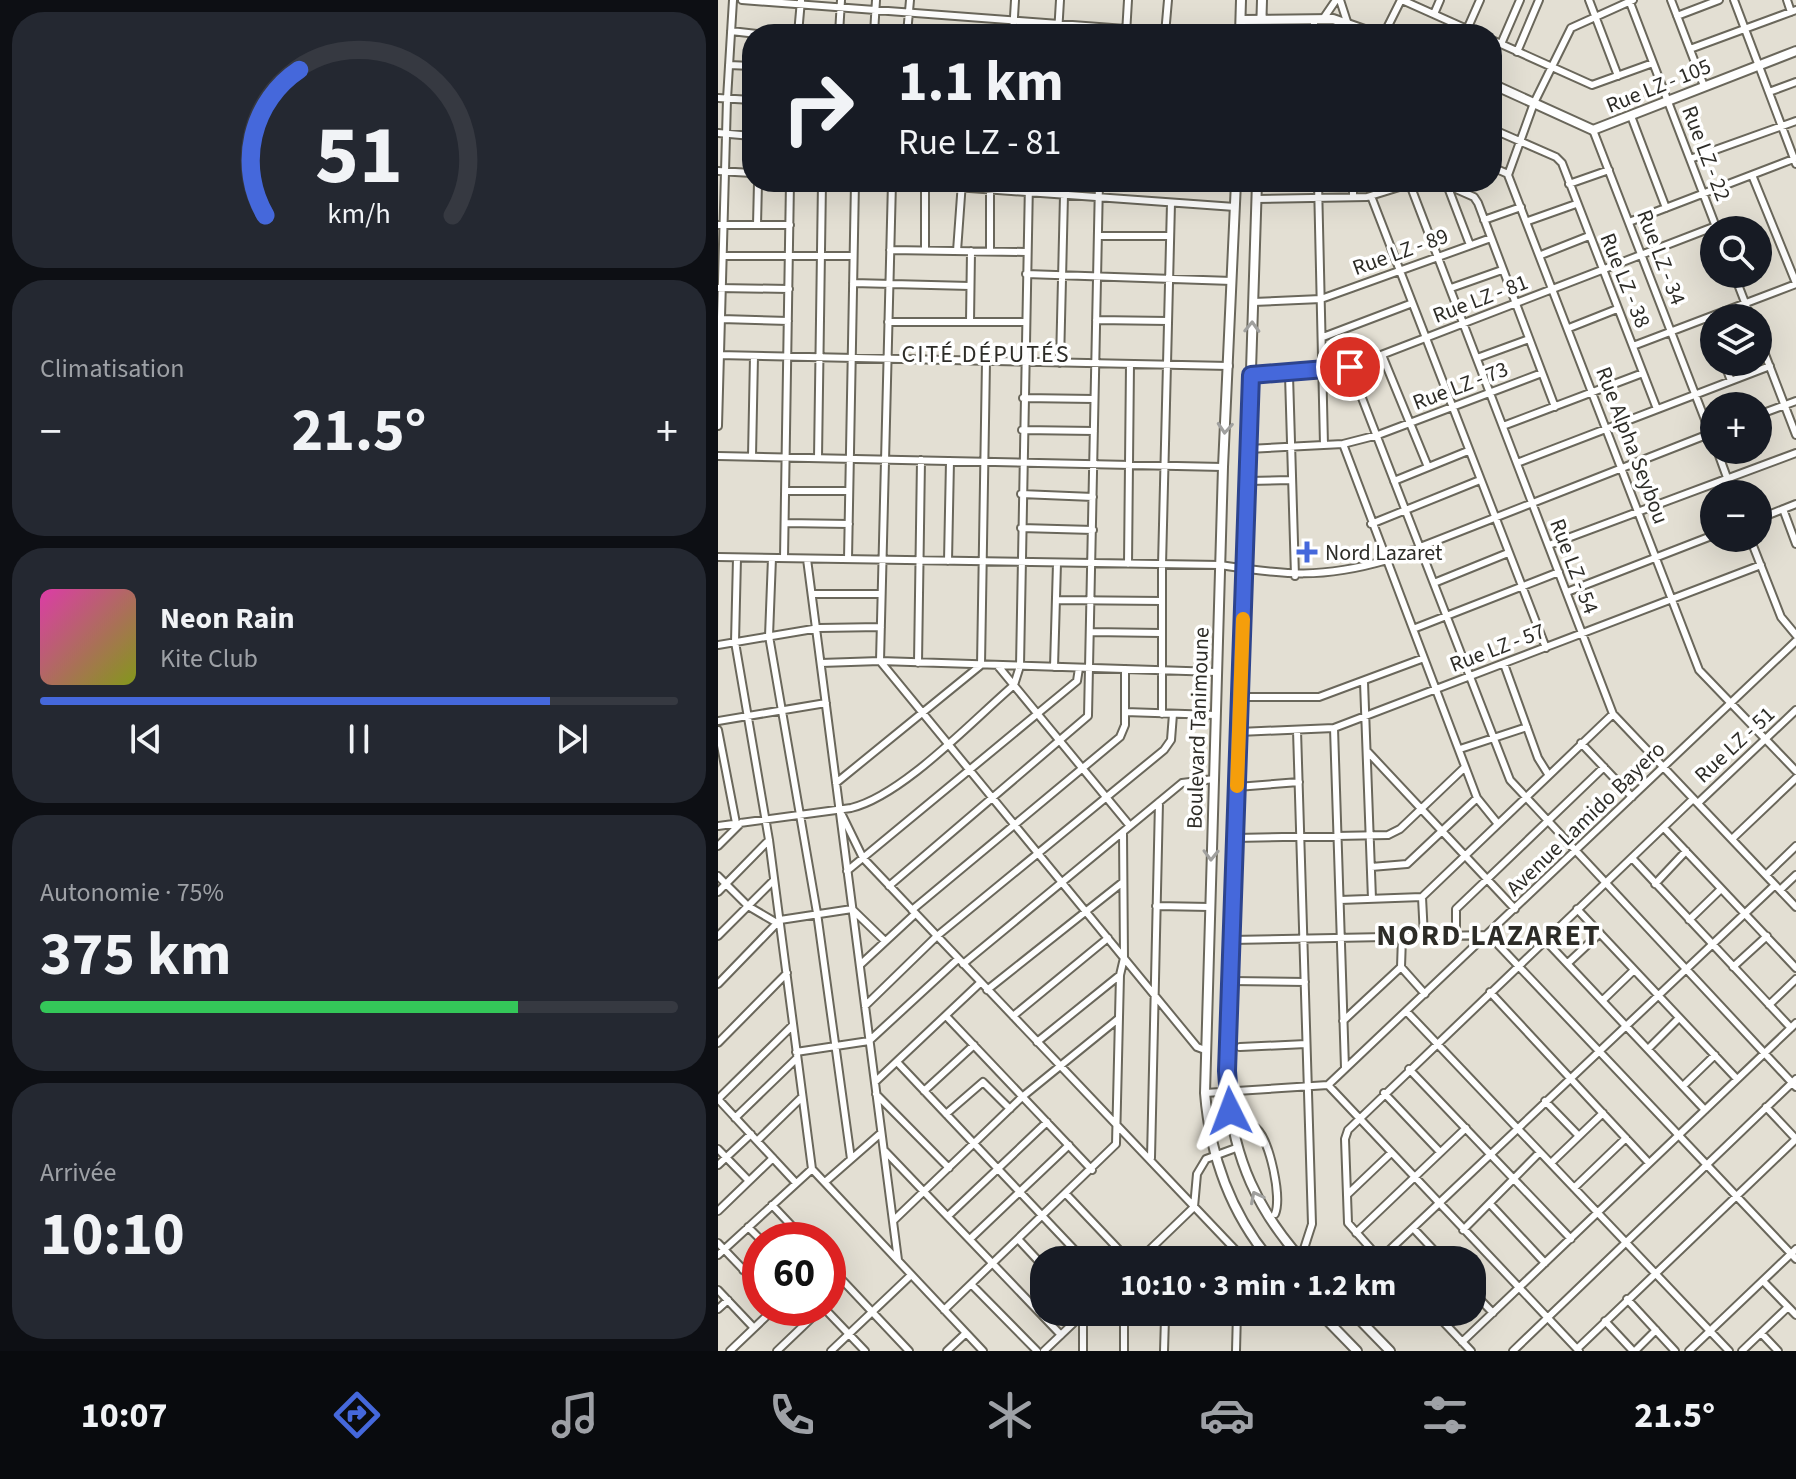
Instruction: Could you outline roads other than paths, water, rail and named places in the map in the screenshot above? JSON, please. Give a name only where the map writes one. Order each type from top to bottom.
[{"type":"main road","points":[[1241,0],[1241,24]]},
{"type":"main road","points":[[1261,21],[1262,0]]},
{"type":"main road","points":[[1241,20],[1318,19],[1347,24]]},
{"type":"main road","name":"Rue LZ - 105","points":[[1502,89],[1593,130],[1796,51]]},
{"type":"main road","name":"Boulevard Tanimoune","points":[[1236,192],[1223,467],[1205,1093],[1215,1154],[1248,1246]]},
{"type":"main road","name":"Boulevard Tanimoune","points":[[1256,192],[1228,1092],[1236,1148],[1261,1208],[1291,1246]]},
{"type":"main road","points":[[1333,1326],[1357,1351]]},
{"type":"main road","points":[[1366,1326],[1390,1351]]},
{"type":"street","points":[[718,426],[723,256],[722,133],[733,0]]},
{"type":"street","points":[[742,0],[841,4],[875,10],[1059,24],[1060,0]]},
{"type":"street","points":[[874,24],[876,0]]},
{"type":"street","points":[[907,24],[910,0]]},
{"type":"street","points":[[1014,24],[1015,0]]},
{"type":"street","points":[[1126,24],[1128,0]]},
{"type":"street","points":[[1166,24],[1168,0]]},
{"type":"street","points":[[1317,24],[1338,0],[1347,24]]},
{"type":"street","points":[[1389,24],[1401,0],[1452,24]]},
{"type":"street","points":[[1434,14],[1440,0]]},
{"type":"street","points":[[1470,24],[1480,0]]},
{"type":"street","points":[[1502,42],[1520,0]]},
{"type":"street","points":[[1517,52],[1539,0]]},
{"type":"street","points":[[1589,0],[1618,76]]},
{"type":"street","points":[[1502,171],[1508,174],[1534,103],[1571,28],[1630,0]]},
{"type":"street","name":"Rue LZ - 22","points":[[1630,0],[1712,216]]},
{"type":"street","points":[[1671,0],[1704,86]]},
{"type":"street","points":[[1677,16],[1719,0]]},
{"type":"street","points":[[1629,222],[1795,160],[1734,0]]},
{"type":"street","points":[[1690,49],[1794,11],[1787,0]]},
{"type":"street","points":[[799,24],[801,2]]},
{"type":"street","points":[[840,24],[841,4]]},
{"type":"street","points":[[731,31],[742,32]]},
{"type":"street","points":[[1502,44],[1592,85],[1653,63]]},
{"type":"street","points":[[729,65],[742,66]]},
{"type":"street","points":[[1769,92],[1796,82]]},
{"type":"street","points":[[718,98],[742,100]]},
{"type":"street","points":[[1631,116],[1666,208]]},
{"type":"street","points":[[1690,159],[1796,121]]},
{"type":"street","name":"Rue LZ - 34","points":[[1593,130],[1700,406]]},
{"type":"street","points":[[722,133],[742,135]]},
{"type":"street","points":[[1502,133],[1519,140]]},
{"type":"street","name":"Rue LZ - 38","points":[[1519,140],[1562,163],[1657,409]]},
{"type":"street","points":[[1569,184],[1609,170]]},
{"type":"street","points":[[722,171],[742,172]]},
{"type":"street","name":"Rue Alpha Seybou","points":[[1508,174],[1699,670],[1796,771]]},
{"type":"street","points":[[1739,288],[1745,303],[1796,283],[1752,175]]},
{"type":"street","points":[[757,225],[758,192]]},
{"type":"street","points":[[784,558],[790,192]]},
{"type":"street","points":[[818,458],[822,192]]},
{"type":"street","points":[[848,559],[855,192]]},
{"type":"street","points":[[890,192],[880,661],[1197,1047],[1205,1050]]},
{"type":"street","points":[[925,192],[925,250]]},
{"type":"street","points":[[957,251],[961,192]]},
{"type":"street","points":[[990,192],[990,251]]},
{"type":"street","points":[[1015,192],[1235,207]]},
{"type":"street","points":[[889,886],[1088,716],[1099,192]]},
{"type":"street","points":[[1319,192],[1324,445]]},
{"type":"street","points":[[1353,192],[1353,197]]},
{"type":"street","points":[[1256,199],[1319,195],[1353,197],[1383,192]]},
{"type":"street","name":"Rue LZ - 54","points":[[1413,192],[1613,714],[1796,907]]},
{"type":"street","points":[[1447,192],[1470,245]]},
{"type":"street","points":[[1460,192],[1476,200],[1555,407]]},
{"type":"street","points":[[718,826],[860,806],[882,796],[1014,685],[1020,666],[1021,463],[1028,193]]},
{"type":"street","points":[[1060,363],[1064,195]]},
{"type":"street","points":[[1371,196],[1410,304],[1546,648]]},
{"type":"street","points":[[1162,714],[1162,565],[1171,203]]},
{"type":"street","points":[[1528,221],[1576,204]]},
{"type":"street","points":[[1484,220],[1521,207]]},
{"type":"street","points":[[721,225],[790,225]]},
{"type":"street","name":"Rue LZ - 81","points":[[1251,375],[1289,375],[1350,367],[1700,234]]},
{"type":"street","points":[[1098,236],[1170,236]]},
{"type":"street","points":[[1541,255],[1589,236]]},
{"type":"street","name":"Rue LZ - 89","points":[[1253,302],[1321,299],[1491,238]]},
{"type":"street","points":[[890,250],[1026,252]]},
{"type":"street","points":[[970,322],[971,251]]},
{"type":"street","points":[[723,256],[853,256]]},
{"type":"street","points":[[1451,288],[1502,270]]},
{"type":"street","points":[[1026,274],[1169,276],[1232,281]]},
{"type":"street","points":[[853,283],[970,286]]},
{"type":"street","points":[[720,288],[789,289]]},
{"type":"street","points":[[1323,337],[1410,304]]},
{"type":"street","points":[[1569,328],[1617,309]]},
{"type":"street","points":[[721,319],[788,321]]},
{"type":"street","points":[[1096,320],[1168,321]]},
{"type":"street","points":[[1633,346],[1700,321]]},
{"type":"street","points":[[888,322],[1024,322]]},
{"type":"street","points":[[1477,358],[1529,339]]},
{"type":"street","points":[[719,354],[1229,366]]},
{"type":"street","points":[[1382,355],[1428,467]]},
{"type":"street","points":[[752,456],[754,356]]},
{"type":"street","points":[[836,783],[981,665],[986,361]]},
{"type":"street","points":[[1128,564],[1130,364]]},
{"type":"street","points":[[1350,367],[1472,676],[1508,777],[1764,1054],[1795,1083],[1706,1164],[1513,1351]]},
{"type":"street","points":[[1772,371],[1796,435]]},
{"type":"street","name":"Rue LZ - 73","points":[[1248,449],[1343,444],[1378,435],[1542,373]]},
{"type":"street","points":[[1503,426],[1643,373]]},
{"type":"street","points":[[1289,375],[1295,576]]},
{"type":"street","points":[[1729,376],[1731,381]]},
{"type":"street","points":[[1517,463],[1744,376]]},
{"type":"street","points":[[1023,398],[1094,399]]},
{"type":"street","points":[[1772,410],[1796,401]]},
{"type":"street","points":[[1022,430],[1094,431]]},
{"type":"street","points":[[718,557],[1220,565],[1295,576],[1339,573],[1387,560],[1700,438]]},
{"type":"street","points":[[1343,444],[1477,798],[1498,824]]},
{"type":"street","points":[[1394,481],[1468,451]]},
{"type":"street","points":[[1549,545],[1796,453]]},
{"type":"street","points":[[718,456],[1223,467]]},
{"type":"street","points":[[918,663],[921,460]]},
{"type":"street","points":[[948,561],[950,461]]},
{"type":"street","points":[[1722,464],[1728,479]]},
{"type":"street","points":[[1248,481],[1291,480]]},
{"type":"street","points":[[1371,524],[1480,480]]},
{"type":"street","points":[[785,491],[849,491]]},
{"type":"street","points":[[1021,494],[1093,497]]},
{"type":"street","points":[[1772,513],[1796,504]]},
{"type":"street","points":[[1783,509],[1796,544]]},
{"type":"street","points":[[785,523],[849,524]]},
{"type":"street","points":[[1021,528],[1093,530]]},
{"type":"street","points":[[1567,592],[1700,540]]},
{"type":"street","points":[[1756,552],[1781,617],[1796,635]]},
{"type":"street","points":[[1434,583],[1508,553]]},
{"type":"street","points":[[737,558],[735,642],[769,840],[812,1169],[983,1351]]},
{"type":"street","points":[[772,558],[769,636],[817,913],[851,1159]]},
{"type":"street","points":[[807,559],[898,1260]]},
{"type":"street","points":[[1054,667],[1057,563]]},
{"type":"street","name":"Rue LZ - 57","points":[[1239,732],[1334,728],[1761,565]]},
{"type":"street","points":[[1413,629],[1559,572]]},
{"type":"street","points":[[812,594],[881,594]]},
{"type":"street","points":[[1056,600],[1162,601]]},
{"type":"street","points":[[718,645],[816,629],[881,627]]},
{"type":"street","points":[[1091,632],[1161,633]]},
{"type":"street","name":"Avenue Lamido Bayero","points":[[1328,1085],[1796,641]]},
{"type":"street","points":[[1240,697],[1313,698],[1424,658]]},
{"type":"street","points":[[821,663],[880,661],[1217,672]]},
{"type":"street","points":[[1504,664],[1548,774]]},
{"type":"street","points":[[997,665],[1130,826]]},
{"type":"street","points":[[847,871],[1077,681],[1079,668]]},
{"type":"street","points":[[860,965],[914,912],[1120,737],[1125,712],[1125,669]]},
{"type":"street","points":[[1364,682],[1372,899]]},
{"type":"street","points":[[718,721],[826,703]]},
{"type":"street","name":"Rue LZ - 51","points":[[1357,1117],[1664,828],[1796,710]]},
{"type":"street","points":[[1125,712],[1215,715]]},
{"type":"street","points":[[865,1006],[937,936],[1168,745],[1173,714]]},
{"type":"street","points":[[1340,900],[1422,897],[1613,714]]},
{"type":"street","points":[[1460,749],[1527,727]]},
{"type":"street","points":[[1334,728],[1345,1068]]},
{"type":"street","points":[[718,730],[738,822]]},
{"type":"street","points":[[1297,730],[1312,1224],[1305,1246]]},
{"type":"street","points":[[1581,743],[1632,797]]},
{"type":"street","points":[[1367,751],[1515,909]]},
{"type":"street","points":[[1235,838],[1395,832],[1465,767]]},
{"type":"street","points":[[1456,935],[1456,909],[1604,767]]},
{"type":"street","points":[[1732,839],[1796,778]]},
{"type":"street","points":[[735,1118],[796,1056],[834,1045],[869,1041],[960,962],[1186,781],[1214,779]]},
{"type":"street","points":[[1237,787],[1299,782]]},
{"type":"street","points":[[1371,867],[1407,864],[1477,798]]},
{"type":"street","points":[[1151,1158],[1159,802]]},
{"type":"street","points":[[840,809],[863,858],[1151,1158],[1194,1207],[1240,1246]]},
{"type":"street","points":[[718,846],[738,822]]},
{"type":"street","points":[[1664,828],[1796,968]]},
{"type":"street","points":[[944,1310],[1116,1144],[1118,1019],[1124,958],[1123,833]]},
{"type":"street","points":[[718,892],[769,840]]},
{"type":"street","points":[[1766,875],[1796,846]]},
{"type":"street","points":[[1655,884],[1686,851]]},
{"type":"street","points":[[1462,1342],[1794,1026],[1769,1005],[1632,858]]},
{"type":"street","points":[[1394,1246],[1711,944],[1777,887],[1796,875]]},
{"type":"street","points":[[718,876],[748,906],[779,921]]},
{"type":"street","points":[[718,936],[774,880]]},
{"type":"street","points":[[987,990],[1123,882]]},
{"type":"street","points":[[1689,920],[1721,889]]},
{"type":"street","points":[[1422,897],[1424,937]]},
{"type":"street","points":[[1156,906],[1210,907]]},
{"type":"street","points":[[718,984],[779,921],[852,909]]},
{"type":"street","points":[[852,909],[885,941]]},
{"type":"street","points":[[1577,909],[1737,1079]]},
{"type":"street","points":[[1568,963],[1600,933]]},
{"type":"street","points":[[1231,940],[1489,935],[1794,1254],[1689,1351]]},
{"type":"street","points":[[1733,967],[1767,936]]},
{"type":"street","points":[[1402,937],[1401,967],[1425,994]]},
{"type":"street","points":[[1013,1016],[1108,938]]},
{"type":"street","points":[[1545,940],[1705,1110]]},
{"type":"street","points":[[1343,1021],[1401,967]]},
{"type":"street","points":[[1603,1000],[1634,970]]},
{"type":"street","points":[[718,1043],[787,973]]},
{"type":"street","points":[[1037,1042],[1120,975]]},
{"type":"street","points":[[1769,1005],[1796,979]]},
{"type":"street","points":[[1230,981],[1305,982]]},
{"type":"street","points":[[875,1082],[980,983]]},
{"type":"street","points":[[1490,992],[1649,1163]]},
{"type":"street","points":[[1407,1012],[1729,1351]]},
{"type":"street","points":[[946,1016],[1092,1170]]},
{"type":"street","points":[[1649,1048],[1679,1018]]},
{"type":"street","points":[[893,1221],[1022,1097],[1118,1019]]},
{"type":"street","points":[[793,1025],[718,1099],[796,1183]]},
{"type":"street","points":[[1240,1047],[1306,1044]]},
{"type":"street","points":[[924,1091],[974,1045]]},
{"type":"street","points":[[1684,1085],[1715,1055]]},
{"type":"street","points":[[897,1062],[1071,1246]]},
{"type":"street","points":[[1409,1069],[1571,1239]]},
{"type":"street","points":[[946,1114],[985,1081],[1010,1109]]},
{"type":"street","points":[[1205,1093],[1328,1085],[1578,1350],[1627,1299],[1796,1139],[1766,1107]]},
{"type":"street","points":[[1384,1093],[1440,1152]]},
{"type":"street","points":[[876,1094],[949,1168]]},
{"type":"street","points":[[757,1141],[802,1097]]},
{"type":"street","points":[[1545,1101],[1579,1136]]},
{"type":"street","points":[[1551,1163],[1603,1113]]},
{"type":"street","points":[[1357,1117],[1345,1139],[1348,1223],[1368,1246]]},
{"type":"street","points":[[948,1216],[1047,1122]]},
{"type":"street","points":[[1232,1124],[1242,1122],[1253,1126],[1262,1136],[1279,1194],[1275,1214]]},
{"type":"street","points":[[1356,1233],[1466,1128]]},
{"type":"street","points":[[825,1182],[881,1133]]},
{"type":"street","points":[[718,1165],[751,1134]]},
{"type":"street","points":[[1574,1188],[1626,1138]]},
{"type":"street","points":[[970,1239],[1069,1145]]},
{"type":"street","points":[[1154,1246],[1194,1207],[1197,1174],[1206,1159],[1236,1148]]},
{"type":"street","points":[[718,1149],[749,1181]]},
{"type":"street","points":[[884,1150],[1061,1335]]},
{"type":"street","points":[[1463,1230],[1516,1180],[1540,1152]]},
{"type":"street","points":[[1348,1194],[1391,1153]]},
{"type":"street","points":[[718,1211],[773,1158]]},
{"type":"street","points":[[753,1222],[812,1169]]},
{"type":"street","points":[[1066,1194],[1115,1246]]},
{"type":"street","points":[[772,1205],[787,1222]]},
{"type":"street","points":[[1491,1205],[1545,1263]]},
{"type":"street","points":[[1413,1228],[1428,1246]]},
{"type":"street","points":[[721,1252],[742,1233]]},
{"type":"street","points":[[1018,1239],[1030,1252]]},
{"type":"street","points":[[718,1243],[721,1252],[742,1269]]},
{"type":"street","points":[[831,1351],[911,1275]]},
{"type":"street","points":[[1763,1281],[1796,1315]]},
{"type":"street","points":[[971,1284],[1037,1351]]},
{"type":"street","points":[[846,1285],[909,1351]]},
{"type":"street","points":[[718,1290],[754,1328],[731,1351]]},
{"type":"street","points":[[1627,1299],[1675,1351]]},
{"type":"street","points":[[718,1309],[728,1300]]},
{"type":"street","points":[[1486,1306],[1493,1313]]},
{"type":"street","points":[[1742,1351],[1788,1307]]},
{"type":"street","points":[[1605,1321],[1634,1351],[1656,1330]]},
{"type":"street","points":[[777,1351],[804,1326]]},
{"type":"street","points":[[841,1326],[865,1351]]},
{"type":"street","points":[[1047,1349],[1070,1326]]},
{"type":"street","points":[[1083,1351],[1084,1326]]},
{"type":"street","points":[[1124,1326],[1124,1351]]},
{"type":"street","points":[[1164,1351],[1165,1326]]},
{"type":"street","points":[[1236,1351],[1237,1326]]},
{"type":"street","points":[[1447,1326],[1471,1351]]},
{"type":"street","points":[[947,1351],[966,1333]]},
{"type":"street","points":[[1761,1333],[1778,1351]]},
{"type":"street","points":[[1521,1343],[1529,1351]]},
{"type":"place","name":"Nord Lazaret","points":[[1307,552]]},
{"type":"district","name":"CITÉ DÉPUTÉS","points":[[986,354]]},
{"type":"district","name":"NORD LAZARET","points":[[1489,935]]}]
